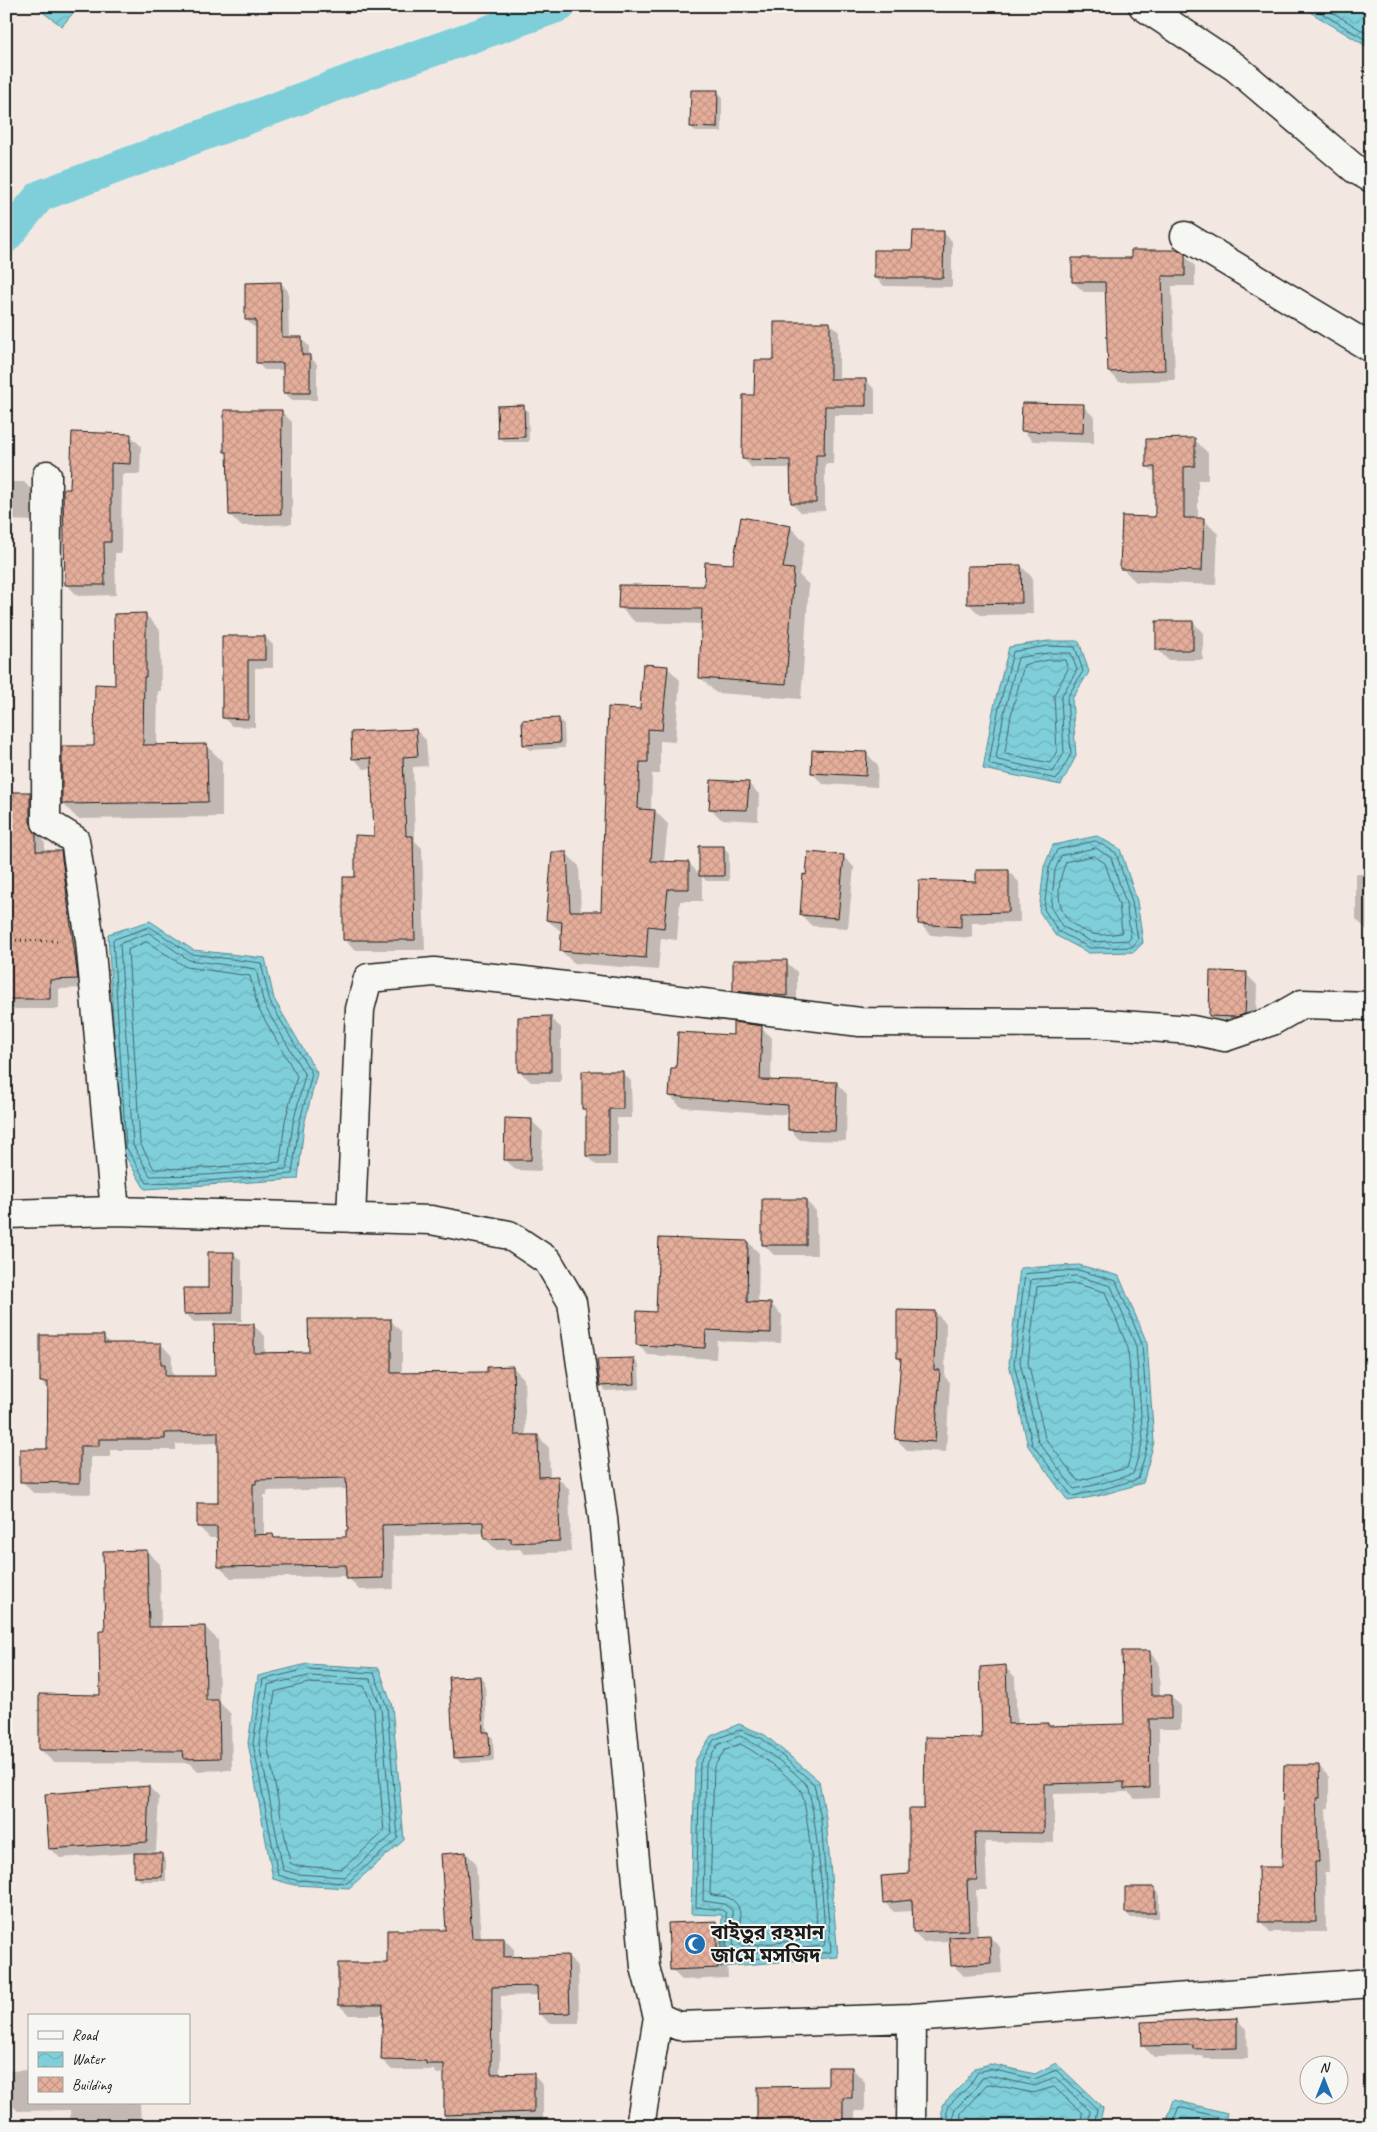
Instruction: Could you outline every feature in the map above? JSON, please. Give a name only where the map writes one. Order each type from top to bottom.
[{"type":"street","points":[[1143,6],[1235,67],[1355,169],[1371,178]]},
{"type":"street","points":[[1186,236],[1371,348]]},
{"type":"street","points":[[47,475],[46,822],[75,840],[90,941],[115,1211]]},
{"type":"street","points":[[351,1218],[360,1008],[368,978],[434,972],[526,981],[860,1022],[1093,1023],[1192,1030],[1225,1038],[1272,1021],[1302,1004],[1371,1006]]},
{"type":"street","points":[[6,1214],[115,1211],[431,1220],[508,1235],[548,1260],[572,1302],[603,1518],[645,1967],[658,2018],[640,2126]]},
{"type":"street","points":[[658,2018],[679,2026],[912,2018],[1371,1984]]},
{"type":"street","points":[[911,2126],[912,2018]]},
{"type":"path","points":[[6,940],[90,941]]},
{"type":"water","points":[[34,6],[79,6],[62,26]]},
{"type":"water","points":[[1300,6],[1371,6],[1371,49]]},
{"type":"water","points":[[1048,641],[1079,641],[1089,672],[1072,699],[1076,756],[1061,785],[983,769],[993,711],[1009,647]]},
{"type":"water","points":[[1097,836],[1120,849],[1137,901],[1143,943],[1134,952],[1089,953],[1055,935],[1039,911],[1044,867],[1053,845]]},
{"type":"water","points":[[150,921],[193,950],[265,958],[274,999],[317,1073],[304,1125],[298,1179],[145,1189],[121,1149],[108,934]]},
{"type":"water","points":[[1079,1265],[1119,1276],[1147,1343],[1154,1442],[1143,1483],[1098,1496],[1068,1501],[1028,1446],[1009,1363],[1020,1268]]},
{"type":"water","points":[[307,1664],[379,1668],[392,1706],[404,1840],[349,1888],[294,1885],[273,1879],[248,1743],[258,1676]]},
{"type":"water","points":[[739,1724],[765,1735],[819,1781],[826,1818],[838,1957],[720,1967],[722,1915],[691,1914],[695,1761],[711,1736]]},
{"type":"water","points":[[1056,2063],[1103,2108],[1099,2126],[942,2126],[942,2105],[965,2082],[975,2068],[990,2064],[1035,2074]]},
{"type":"water","points":[[1174,2100],[1227,2113],[1224,2126],[1165,2126]]},
{"type":"building","points":[[691,90],[718,90],[717,128],[690,127]]},
{"type":"building","points":[[913,231],[944,231],[943,278],[874,278],[874,250],[912,250]]},
{"type":"building","points":[[1131,250],[1178,250],[1185,254],[1185,276],[1162,276],[1165,370],[1108,372],[1105,282],[1072,282],[1072,258],[1131,258]]},
{"type":"building","points":[[281,282],[282,337],[302,337],[302,355],[310,355],[310,393],[283,393],[283,363],[256,363],[256,320],[245,320],[245,283]]},
{"type":"building","points":[[774,322],[830,322],[830,379],[866,379],[866,406],[825,406],[824,455],[816,455],[816,503],[791,503],[790,460],[742,459],[743,395],[754,395],[755,360],[774,360]]},
{"type":"building","points":[[1022,403],[1084,404],[1083,433],[1021,431]]},
{"type":"building","points":[[524,405],[525,437],[498,438],[497,406]]},
{"type":"building","points":[[224,410],[282,410],[281,514],[229,515],[227,452],[224,452]]},
{"type":"building","points":[[72,432],[131,434],[130,464],[111,463],[111,542],[104,542],[105,585],[65,585],[63,489],[70,489]]},
{"type":"building","points":[[1195,438],[1195,466],[1184,467],[1184,518],[1204,518],[1202,571],[1120,569],[1122,516],[1155,517],[1155,467],[1146,467],[1146,439]]},
{"type":"building","points":[[741,517],[791,526],[783,568],[794,569],[786,684],[699,678],[702,609],[618,608],[619,585],[704,586],[705,562],[733,564]]},
{"type":"building","points":[[1021,565],[1022,603],[967,604],[967,566]]},
{"type":"building","points":[[146,613],[143,745],[207,744],[208,802],[62,804],[62,746],[94,746],[95,684],[115,685],[114,614]]},
{"type":"building","points":[[1156,621],[1193,621],[1193,650],[1156,650]]},
{"type":"building","points":[[222,636],[265,636],[265,660],[248,660],[248,719],[222,718]]},
{"type":"building","points":[[643,664],[668,666],[662,730],[648,729],[648,762],[640,762],[638,809],[655,810],[651,861],[689,862],[689,889],[668,889],[664,928],[648,926],[646,958],[560,951],[562,922],[546,920],[552,852],[567,852],[570,911],[601,911],[608,707],[640,709]]},
{"type":"building","points":[[559,718],[560,743],[523,745],[522,720]]},
{"type":"building","points":[[416,729],[418,756],[403,757],[406,836],[413,836],[415,940],[343,940],[343,877],[355,877],[355,835],[374,836],[371,758],[352,759],[351,732]]},
{"type":"building","points":[[812,750],[867,752],[866,776],[811,773]]},
{"type":"building","points":[[711,780],[749,782],[747,810],[709,809]]},
{"type":"building","points":[[13,792],[30,792],[30,822],[36,834],[36,851],[61,851],[78,979],[50,980],[50,999],[6,999],[6,800],[13,800]]},
{"type":"building","points":[[699,846],[724,846],[724,876],[699,876]]},
{"type":"building","points":[[808,852],[844,855],[838,918],[800,915],[803,874],[806,875]]},
{"type":"building","points":[[976,870],[1009,870],[1009,912],[961,913],[961,927],[918,924],[919,880],[976,882]]},
{"type":"building","points":[[733,960],[787,960],[787,996],[733,991]]},
{"type":"building","points":[[1210,971],[1247,972],[1245,1014],[1236,1017],[1209,1016]]},
{"type":"building","points":[[551,1016],[551,1072],[518,1072],[518,1017]]},
{"type":"building","points":[[733,1022],[762,1026],[760,1080],[837,1082],[835,1131],[788,1130],[788,1105],[669,1096],[671,1068],[676,1068],[678,1032],[733,1035]]},
{"type":"building","points":[[582,1071],[623,1071],[623,1109],[609,1109],[609,1156],[586,1156],[586,1109],[582,1109]]},
{"type":"building","points":[[505,1118],[532,1119],[531,1160],[504,1160]]},
{"type":"building","points":[[762,1199],[806,1199],[806,1245],[762,1245]]},
{"type":"building","points":[[659,1238],[748,1241],[747,1302],[771,1303],[771,1333],[706,1330],[705,1348],[636,1345],[637,1311],[656,1312]]},
{"type":"building","points":[[208,1252],[234,1252],[233,1313],[184,1314],[183,1288],[208,1288]]},
{"type":"building","points":[[897,1310],[935,1311],[934,1370],[940,1370],[935,1442],[895,1439],[901,1358],[897,1358]]},
{"type":"building","points":[[308,1319],[391,1319],[391,1373],[487,1372],[487,1367],[513,1366],[515,1435],[538,1435],[539,1477],[558,1476],[560,1541],[511,1543],[511,1538],[484,1539],[483,1522],[382,1525],[383,1578],[346,1579],[346,1565],[218,1567],[217,1527],[197,1527],[197,1503],[218,1503],[218,1432],[165,1433],[165,1439],[99,1439],[99,1446],[80,1446],[80,1483],[20,1482],[20,1449],[47,1449],[48,1382],[40,1382],[40,1335],[104,1335],[104,1343],[161,1343],[161,1364],[165,1364],[165,1376],[215,1376],[214,1324],[254,1324],[254,1353],[309,1352]],"holes":[[[346,1478],[348,1530],[346,1530],[346,1537],[274,1538],[273,1534],[253,1535],[253,1484],[256,1484],[256,1480]]]},
{"type":"building","points":[[634,1358],[635,1384],[600,1386],[597,1359]]},
{"type":"building","points":[[147,1550],[149,1627],[205,1626],[206,1700],[219,1700],[220,1758],[184,1759],[183,1751],[39,1750],[39,1694],[100,1695],[99,1631],[105,1631],[103,1551]]},
{"type":"building","points":[[1122,1651],[1150,1651],[1151,1695],[1171,1695],[1171,1719],[1149,1719],[1150,1788],[1124,1789],[1124,1782],[1044,1784],[1044,1833],[975,1832],[977,1880],[967,1880],[969,1930],[913,1932],[912,1900],[883,1903],[881,1876],[909,1874],[909,1809],[924,1809],[925,1737],[982,1738],[980,1667],[1006,1665],[1008,1724],[1048,1723],[1048,1726],[1124,1724]]},
{"type":"building","points":[[480,1676],[483,1732],[489,1732],[490,1756],[454,1758],[449,1677]]},
{"type":"building","points":[[1284,1765],[1319,1765],[1320,1798],[1316,1798],[1319,1862],[1315,1862],[1316,1922],[1259,1922],[1258,1867],[1282,1867]]},
{"type":"building","points":[[149,1786],[147,1842],[49,1849],[45,1794]]},
{"type":"building","points":[[466,1852],[472,1938],[504,1938],[504,1957],[568,1955],[570,2013],[538,2014],[537,1986],[492,1987],[491,2074],[534,2073],[534,2112],[444,2115],[444,2064],[426,2064],[426,2061],[381,2060],[383,2005],[338,2005],[338,1963],[387,1963],[387,1930],[446,1930],[441,1854]]},
{"type":"building","points":[[134,1853],[162,1853],[162,1877],[134,1877]]},
{"type":"building","points":[[1125,1887],[1155,1887],[1155,1913],[1125,1913]]},
{"type":"building","points":[[716,1921],[718,1968],[670,1970],[668,1923]]},
{"type":"building","points":[[990,1935],[991,1963],[951,1966],[949,1937]]},
{"type":"building","points":[[1237,2018],[1237,2048],[1193,2049],[1193,2045],[1142,2046],[1141,2022]]},
{"type":"building","points":[[828,2067],[852,2067],[852,2098],[843,2098],[843,2126],[759,2126],[759,2122],[757,2122],[757,2087],[828,2086]]},
{"type":"waterway","points":[[6,237],[40,196],[369,73],[560,6]]},
{"type":"place","name":"বাইতুর রহমান জা‌মে মস‌জিদ","points":[[695,1944]]}]
